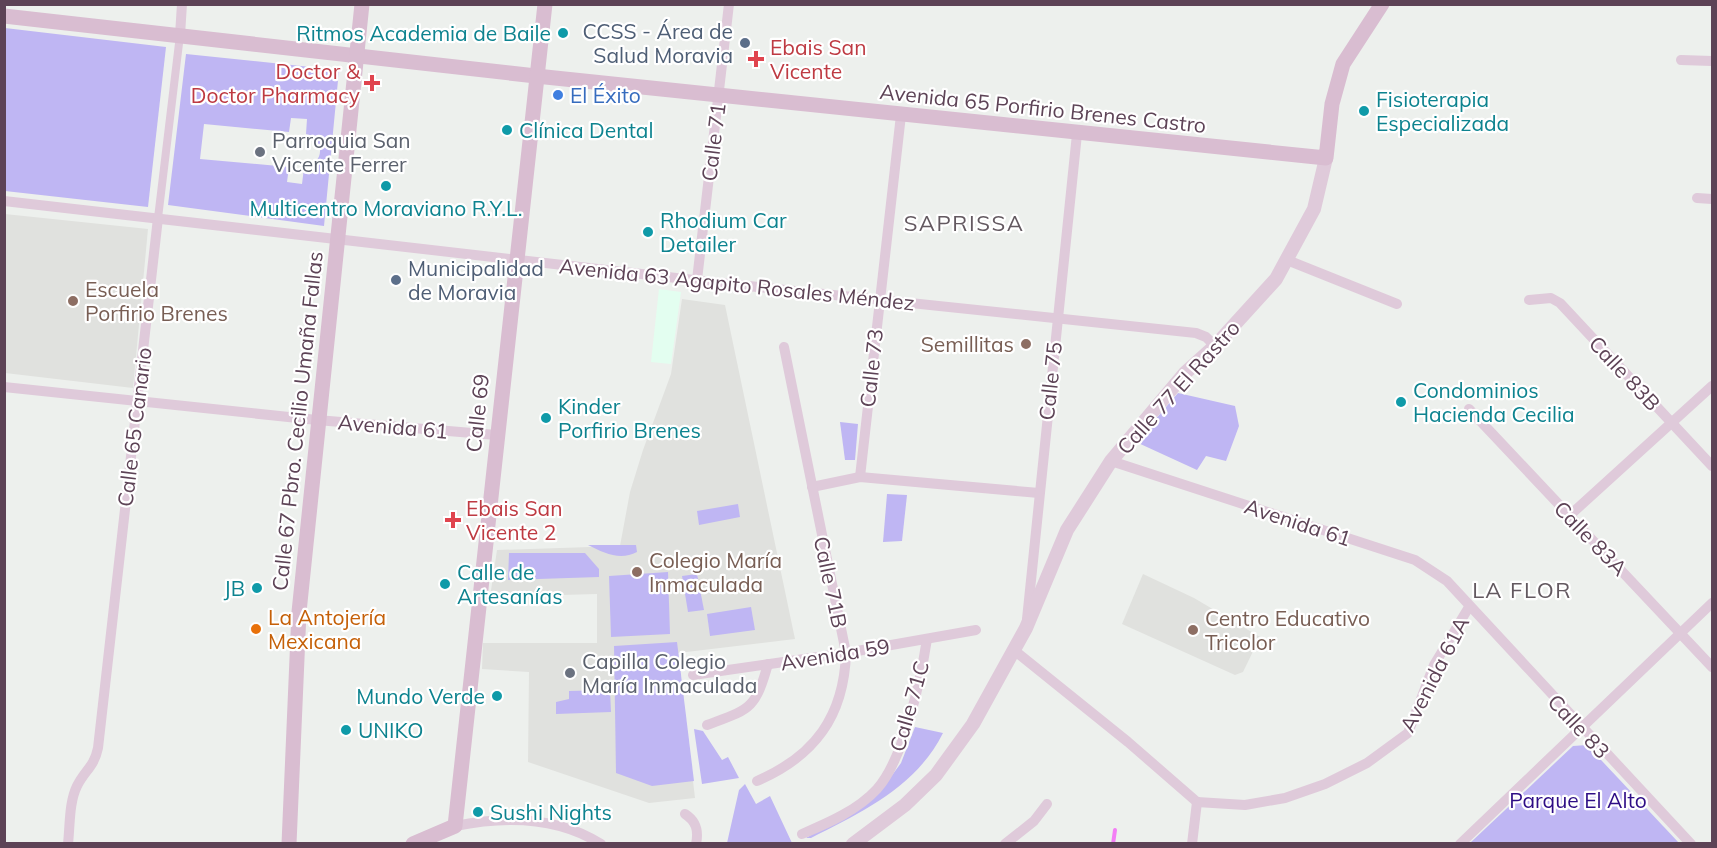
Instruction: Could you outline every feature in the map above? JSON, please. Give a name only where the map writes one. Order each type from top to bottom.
[{"type":"main road","name":"Calle 67 Pbro. Cecilio Umaña Fallas","points":[[289,843],[299,612],[317,420],[362,4]]},
{"type":"main road","name":"Calle 69","points":[[455,826],[544,4]]},
{"type":"main road","points":[[1326,158],[1332,104],[1343,64],[1383,4]]},
{"type":"main road","name":"Avenida 65 Porfirio Brenes Castro","points":[[4,16],[536,76],[1077,134],[1326,158]]},
{"type":"main road","points":[[413,843],[455,826]]},
{"type":"street","name":"Calle 65 Canario","points":[[68,843],[74,794],[83,777],[94,764],[98,748],[182,4]]},
{"type":"street","name":"Calle 71","points":[[697,280],[729,4]]},
{"type":"street","points":[[1681,60],[1713,62]]},
{"type":"street","name":"Calle 73","points":[[860,477],[878,300],[901,115]]},
{"type":"street","name":"Calle 75","points":[[1026,628],[1056,319],[1077,134]]},
{"type":"street","name":"Calle 77 El Rastro","points":[[853,843],[905,805],[936,775],[973,724],[1015,651],[1067,530],[1111,461],[1185,374],[1215,346],[1276,279],[1314,208],[1326,158]]},
{"type":"street","points":[[1697,198],[1713,199]]},
{"type":"street","name":"Avenida 63 Agapito Rosales Méndez","points":[[4,201],[515,260],[1196,333],[1206,337],[1215,346]]},
{"type":"street","points":[[1287,260],[1397,304]]},
{"type":"street","name":"Calle 83B","points":[[1529,300],[1551,298],[1560,303],[1713,466]]},
{"type":"street","name":"Calle 71B","points":[[757,781],[794,761],[823,731],[841,694],[846,653],[784,347]]},
{"type":"street","points":[[1569,516],[1713,386]]},
{"type":"street","name":"Avenida 61","points":[[4,387],[317,420],[496,435]]},
{"type":"street","name":"Calle 83A","points":[[1469,409],[1713,667]]},
{"type":"street","name":"Avenida 61","points":[[1111,461],[1415,560],[1447,581],[1469,607]]},
{"type":"street","points":[[812,487],[860,477],[1039,493]]},
{"type":"street","points":[[1460,843],[1713,603]]},
{"type":"street","name":"Calle 83","points":[[1469,607],[1691,843]]},
{"type":"street","name":"Avenida 61A","points":[[1197,802],[1245,805],[1285,798],[1325,784],[1375,757],[1408,733],[1434,665],[1469,607]]},
{"type":"street","name":"Avenida 59","points":[[693,675],[846,653],[976,630]]},
{"type":"street","name":"Calle 71C","points":[[802,834],[836,820],[877,789],[902,741],[924,662],[927,639]]},
{"type":"street","points":[[1015,651],[1128,742],[1197,802],[1192,843]]},
{"type":"street","points":[[707,725],[742,712],[752,705],[760,692],[768,664]]},
{"type":"street","points":[[1005,843],[1034,821],[1047,804]]},
{"type":"street","points":[[685,814],[693,819],[697,828],[696,843]]},
{"type":"street","points":[[455,826],[506,819],[532,820],[563,826],[601,843]]},
{"type":"shaded area","name":"Escuela Porfirio Brenes","points":[[5,214],[148,229],[133,388],[5,373]]},
{"type":"shaded area","points":[[659,289],[681,292],[671,364],[651,362]]},
{"type":"shaded area","name":"Colegio María Inmaculada","points":[[682,299],[725,305],[795,639],[678,653],[695,798],[649,803],[528,762],[529,672],[482,669],[483,643],[597,643],[597,594],[490,597],[497,550],[620,546],[630,492],[671,374]]},
{"type":"shaded area","name":"Centro Educativo Tricolor","points":[[1143,574],[1194,598],[1260,637],[1243,672],[1235,675],[1122,624]]},
{"type":"green space","points":[[5,28],[166,47],[148,207],[5,191]]},
{"type":"green space","points":[[186,54],[339,70],[324,226],[168,205]],"holes":[[[291,118],[307,119],[306,134],[317,142],[320,152],[316,162],[304,168],[302,184],[287,182],[289,167],[200,159],[204,124],[289,132]]]},
{"type":"green space","points":[[1178,393],[1235,406],[1239,426],[1226,461],[1206,456],[1197,470],[1136,442]]},
{"type":"green space","points":[[840,422],[858,424],[855,460],[845,460]]},
{"type":"green space","points":[[887,494],[907,495],[902,541],[883,542]]},
{"type":"green space","points":[[738,504],[740,517],[699,525],[697,511]]},
{"type":"green space","points":[[588,545],[636,545],[637,552],[618,556]]},
{"type":"green space","points":[[509,553],[585,553],[599,569],[599,577],[508,580]]},
{"type":"green space","points":[[668,572],[670,634],[611,637],[609,576]]},
{"type":"green space","points":[[697,574],[704,610],[688,612],[682,576]]},
{"type":"green space","points":[[751,607],[755,630],[710,636],[707,614]]},
{"type":"green space","points":[[677,642],[694,781],[652,786],[616,773],[614,646]]},
{"type":"green space","points":[[610,690],[611,712],[556,714],[556,702],[569,699],[569,691]]},
{"type":"green space","points":[[915,727],[943,733],[932,752],[918,769],[903,783],[868,808],[811,838],[806,838],[879,793],[901,763]]},
{"type":"green space","points":[[694,729],[703,731],[722,760],[728,757],[739,778],[702,784]]},
{"type":"green space","name":"Parque El Alto","points":[[1587,745],[1679,843],[1470,843],[1573,746]]},
{"type":"green space","points":[[745,784],[756,804],[770,796],[792,843],[727,843],[739,790]]},
{"type":"waterway","points":[[1113,844],[1115,830]]},
{"type":"place","name":"Ritmos Academia de Baile","points":[[563,33]]},
{"type":"place","name":"CCSS - Área de Salud Moravia","points":[[745,43]]},
{"type":"place","name":"Ebais San Vicente","points":[[756,59]]},
{"type":"place","name":"Doctor & Doctor Pharmacy","points":[[372,83]]},
{"type":"place","name":"El Éxito","points":[[558,95]]},
{"type":"place","name":"Fisioterapia Especializada","points":[[1364,111]]},
{"type":"place","name":"Clínica Dental","points":[[507,130]]},
{"type":"place","name":"Parroquia San Vicente Ferrer","points":[[260,152]]},
{"type":"place","name":"Multicentro Moraviano R.Y.L.","points":[[386,186]]},
{"type":"place","name":"Rhodium Car Detailer","points":[[648,232]]},
{"type":"place","name":"Municipalidad de Moravia","points":[[396,280]]},
{"type":"place","name":"Escuela Porfirio Brenes","points":[[73,301]]},
{"type":"place","name":"Semillitas","points":[[1026,344]]},
{"type":"place","name":"Condominios Hacienda Cecilia","points":[[1401,402]]},
{"type":"place","name":"Kinder Porfirio Brenes","points":[[546,418]]},
{"type":"place","name":"Ebais San Vicente 2","points":[[453,520]]},
{"type":"place","name":"Colegio María Inmaculada","points":[[637,572]]},
{"type":"place","name":"Calle de Artesanías","points":[[445,584]]},
{"type":"place","name":"JB","points":[[257,588]]},
{"type":"place","name":"La Antojería Mexicana","points":[[256,629]]},
{"type":"place","name":"Centro Educativo Tricolor","points":[[1193,630]]},
{"type":"place","name":"Capilla Colegio María Inmaculada","points":[[570,673]]},
{"type":"place","name":"Mundo Verde","points":[[497,696]]},
{"type":"place","name":"UNIKO","points":[[346,730]]},
{"type":"place","name":"Sushi Nights","points":[[478,812]]},
{"type":"district","name":"SAPRISSA","points":[[964,223]]},
{"type":"district","name":"LA FLOR","points":[[1522,590]]}]
